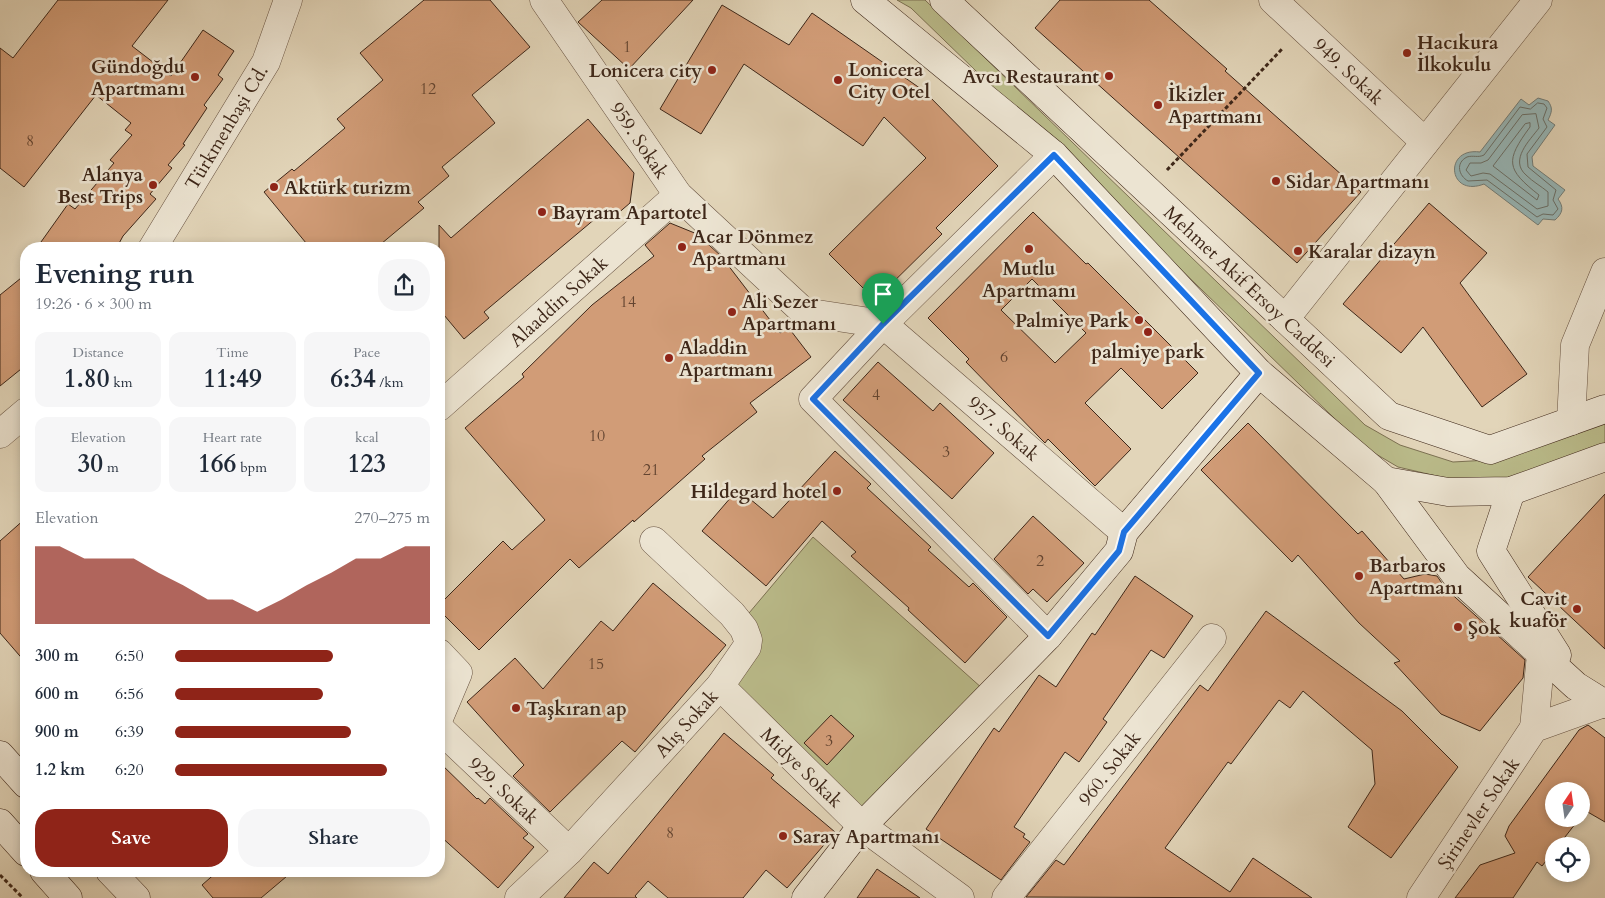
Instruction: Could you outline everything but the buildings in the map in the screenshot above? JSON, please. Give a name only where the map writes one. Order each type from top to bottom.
[{"type":"street","name":"Türkmenbaşi Cd.","points":[[156,242],[266,62],[288,0]]},
{"type":"street","name":"959. Sokak","points":[[544,0],[678,195],[804,312],[883,324]]},
{"type":"street","points":[[865,0],[1054,155],[1259,373],[1386,481],[1457,577],[1576,686],[1604,704]]},
{"type":"street","name":"Mehmet Akif Ersoy Caddesi","points":[[944,0],[1389,416],[1490,450],[1605,410]]},
{"type":"street","name":"949. Sokak","points":[[1273,0],[1426,142]]},
{"type":"street","points":[[1285,319],[1538,0]]},
{"type":"street","points":[[1048,636],[813,399],[883,324],[1054,155]]},
{"type":"street","name":"Alaaddin Sokak","points":[[445,402],[678,195]]},
{"type":"street","points":[[1571,421],[1575,345],[1605,272]]},
{"type":"street","name":"957. Sokak","points":[[883,324],[1124,532]]},
{"type":"street","points":[[806,898],[862,826],[1048,636],[1119,551],[1124,532],[1259,373]]},
{"type":"street","points":[[0,434],[20,417]]},
{"type":"street","points":[[1386,481],[1448,492],[1511,491],[1605,457]]},
{"type":"street","points":[[1511,491],[1490,551],[1576,686]]},
{"type":"street","name":"Alış Sokak","points":[[519,898],[569,851],[720,686],[747,647],[748,640],[744,629],[732,614],[654,541]]},
{"type":"street","name":"960. Sokak","points":[[1006,898],[1212,638]]},
{"type":"street","name":"Şirinevler Sokak","points":[[1421,898],[1534,728],[1541,654]]},
{"type":"street","points":[[445,659],[458,672],[445,703]]},
{"type":"street","name":"Midye Sokak","points":[[720,686],[862,826],[960,898]]},
{"type":"street","points":[[1534,728],[1604,704]]},
{"type":"street","name":"929. Sokak","points":[[445,734],[569,851]]},
{"type":"street","points":[[0,755],[20,776]]},
{"type":"street","points":[[0,823],[20,845]]},
{"type":"street","points":[[49,877],[68,898]]},
{"type":"street","points":[[116,877],[136,898]]},
{"type":"path","points":[[1148,191],[1303,27]]},
{"type":"path","points":[[0,875],[22,898]]},
{"type":"green space","points":[[897,0],[925,0],[1365,425],[1400,445],[1453,462],[1489,460],[1605,420],[1605,445],[1512,479],[1458,481],[1398,467],[1364,447],[911,8]]},
{"type":"green space","points":[[813,537],[983,689],[862,814],[725,686],[744,619]]},
{"type":"water","points":[[1538,98],[1550,103],[1551,110],[1548,120],[1555,125],[1532,157],[1533,166],[1565,190],[1558,199],[1562,207],[1560,215],[1555,220],[1543,219],[1538,225],[1484,184],[1472,186],[1463,184],[1457,179],[1455,171],[1460,157],[1468,153],[1480,152],[1521,99],[1529,105]]},
{"type":"place","name":"Hacıkura İlkokulu","points":[[1407,53]]},
{"type":"place","name":"Lonicera city","points":[[712,70]]},
{"type":"place","name":"Avcı Restaurant","points":[[1109,76]]},
{"type":"place","name":"Gündoğdu Apartmanı","points":[[195,77]]},
{"type":"place","name":"Lonicera City Otel","points":[[838,80]]},
{"type":"place","name":"İkizler Apartmanı","points":[[1158,105]]},
{"type":"place","name":"Sidar Apartmanı","points":[[1276,181]]},
{"type":"place","name":"Alanya Best Trips","points":[[153,185]]},
{"type":"place","name":"Aktürk turizm","points":[[274,187]]},
{"type":"place","name":"Bayram Apartotel","points":[[542,212]]},
{"type":"place","name":"Acar Dönmez Apartmanı","points":[[682,247]]},
{"type":"place","name":"Mutlu Apartmanı","points":[[1029,249]]},
{"type":"place","name":"Karalar dizayn","points":[[1298,251]]},
{"type":"place","name":"Ali Sezer Apartmanı","points":[[732,312]]},
{"type":"place","name":"Palmiye Park","points":[[1139,320]]},
{"type":"place","name":"palmiye park","points":[[1148,332]]},
{"type":"place","name":"Aladdin Apartmanı","points":[[669,358]]},
{"type":"place","name":"Hildegard hotel","points":[[837,491]]},
{"type":"place","name":"Barbaros Apartmanı","points":[[1359,576]]},
{"type":"place","name":"Cavit kuaför","points":[[1577,609]]},
{"type":"place","name":"Şok","points":[[1458,627]]},
{"type":"place","name":"Taşkıran ap","points":[[516,708]]},
{"type":"place","name":"Saray Apartmanı","points":[[783,836]]},
{"type":"route","points":[[1054,155],[1259,373],[1124,532],[1119,551],[1048,636],[813,399],[883,324],[1054,155]]}]
